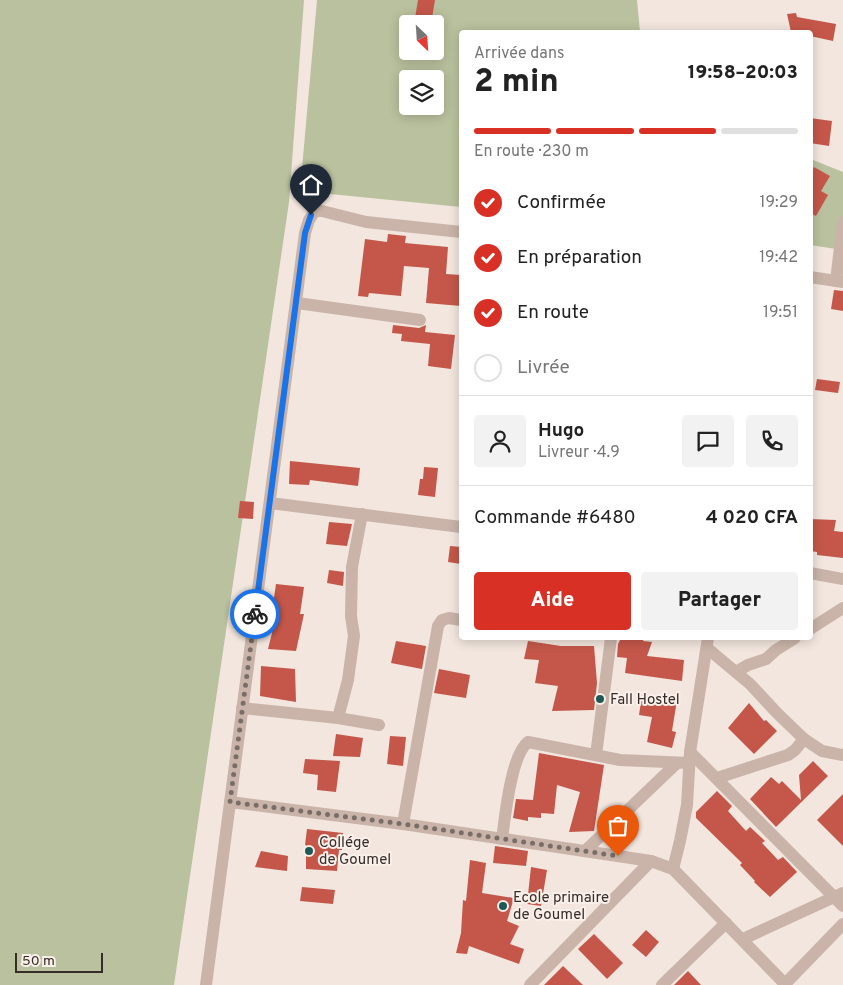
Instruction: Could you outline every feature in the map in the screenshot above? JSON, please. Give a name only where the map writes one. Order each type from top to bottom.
[{"type":"street","points":[[210,983],[242,708],[305,233],[309,220],[316,212],[322,211],[366,222],[459,232]]},
{"type":"street","points":[[813,277],[839,281],[843,222]]},
{"type":"street","points":[[297,303],[420,320]]},
{"type":"street","points":[[270,503],[459,527]]},
{"type":"street","points":[[338,718],[348,680],[354,636],[351,616],[352,567],[362,514]]},
{"type":"street","points":[[813,574],[843,579]]},
{"type":"street","points":[[813,626],[843,608]]},
{"type":"street","points":[[403,824],[438,626],[442,620],[449,618],[459,620]]},
{"type":"street","points":[[596,755],[611,640]]},
{"type":"street","points":[[736,672],[748,665],[766,659],[792,640]]},
{"type":"street","points":[[708,643],[804,738],[822,751],[843,755]]},
{"type":"street","points":[[673,869],[686,805],[685,759],[708,643]]},
{"type":"street","points":[[242,708],[338,718],[379,725]]},
{"type":"street","points":[[717,778],[788,755],[795,750],[804,738]]},
{"type":"street","points":[[502,839],[510,786],[524,746],[528,742],[620,760],[685,759],[717,778],[840,899],[743,939]]},
{"type":"street","points":[[585,851],[685,759]]},
{"type":"street","points":[[230,802],[403,824],[651,861],[673,869],[785,984],[843,924]]},
{"type":"street","points":[[530,985],[651,861]]},
{"type":"street","points":[[662,985],[726,923]]},
{"type":"green space","points":[[0,0],[304,0],[289,202],[174,985],[0,985]]},
{"type":"green space","points":[[317,0],[637,0],[640,30],[459,30],[459,207],[300,191]]},
{"type":"green space","points":[[813,160],[843,172],[843,250],[813,245]]},
{"type":"building","points":[[418,0],[435,0],[432,15],[416,15]]},
{"type":"building","points":[[796,13],[797,17],[836,24],[833,41],[813,37],[813,30],[791,30],[787,14]]},
{"type":"building","points":[[813,118],[832,121],[829,146],[813,143]]},
{"type":"building","points":[[814,167],[830,176],[821,191],[828,195],[816,216],[813,214]]},
{"type":"building","points":[[388,234],[406,236],[405,243],[448,247],[446,274],[459,275],[459,306],[426,303],[429,268],[404,266],[401,296],[369,293],[368,297],[358,296],[365,239],[387,242]]},
{"type":"building","points":[[834,290],[843,291],[843,311],[831,309]]},
{"type":"building","points":[[393,325],[419,328],[426,325],[425,332],[455,335],[451,369],[428,366],[430,344],[401,341],[402,334],[392,333]]},
{"type":"building","points":[[817,379],[840,382],[838,393],[815,390]]},
{"type":"building","points":[[290,461],[360,468],[358,486],[310,480],[309,485],[289,484]]},
{"type":"building","points":[[424,467],[438,468],[435,497],[418,495],[420,479],[423,479]]},
{"type":"building","points":[[240,501],[254,502],[253,519],[238,518]]},
{"type":"building","points":[[813,519],[836,520],[834,531],[843,532],[843,558],[817,555],[817,552],[813,551]]},
{"type":"building","points":[[329,522],[352,524],[347,546],[326,544]]},
{"type":"building","points":[[450,546],[459,547],[459,564],[448,562]]},
{"type":"building","points":[[329,570],[344,572],[343,586],[327,583]]},
{"type":"building","points":[[276,584],[304,587],[300,614],[304,614],[296,651],[268,649],[273,629],[272,611]]},
{"type":"building","points":[[620,640],[652,642],[647,656],[684,660],[682,681],[625,673],[627,658],[617,657]]},
{"type":"building","points":[[396,641],[426,646],[422,669],[391,663]]},
{"type":"building","points":[[528,641],[561,646],[594,646],[597,683],[594,710],[552,711],[558,686],[535,683],[539,660],[524,659]]},
{"type":"building","points":[[261,666],[295,669],[296,702],[260,696]]},
{"type":"building","points":[[439,669],[470,675],[466,698],[434,693]]},
{"type":"building","points":[[642,695],[677,700],[672,731],[676,732],[672,748],[647,742],[652,717],[639,715]]},
{"type":"building","points":[[749,703],[764,721],[766,720],[777,731],[754,754],[728,728]]},
{"type":"building","points":[[336,734],[363,738],[360,757],[333,756]]},
{"type":"building","points":[[390,736],[406,737],[403,766],[387,764]]},
{"type":"building","points":[[539,753],[604,765],[594,831],[569,832],[580,792],[557,785],[554,814],[541,813],[541,818],[528,817],[528,821],[513,818],[516,799],[533,800]]},
{"type":"building","points":[[305,759],[340,761],[336,792],[317,790],[318,775],[303,773]]},
{"type":"building","points":[[813,761],[828,776],[776,827],[750,799],[771,777],[779,784],[782,781],[801,800],[799,775]]},
{"type":"building","points":[[717,791],[732,806],[728,811],[746,831],[750,827],[765,841],[762,843],[778,860],[783,857],[797,872],[770,897],[740,865],[742,863],[696,818],[696,812]]},
{"type":"building","points":[[843,794],[843,846],[817,820]]},
{"type":"building","points":[[307,829],[343,833],[342,850],[339,850],[337,871],[306,869],[305,845]]},
{"type":"building","points":[[495,846],[528,851],[526,866],[493,863]]},
{"type":"building","points":[[261,851],[288,856],[287,871],[255,867]]},
{"type":"building","points":[[470,860],[486,863],[482,893],[514,898],[507,921],[519,926],[510,944],[524,949],[519,964],[469,946],[467,954],[456,953],[461,933],[463,900],[466,901]]},
{"type":"building","points":[[531,867],[547,870],[541,906],[527,904]]},
{"type":"building","points":[[302,887],[335,890],[333,904],[300,901]]},
{"type":"building","points":[[646,930],[659,942],[646,957],[632,945]]},
{"type":"building","points":[[594,934],[623,963],[607,979],[578,949]]},
{"type":"building","points":[[563,966],[583,985],[544,985]]},
{"type":"building","points":[[688,971],[701,985],[674,985]]},
{"type":"way so far","points":[[255,614],[230,802],[403,824],[618,856]]},
{"type":"place","name":"Fall Hostel","points":[[600,699]]},
{"type":"place","name":"Collége de Goumel","points":[[309,851]]},
{"type":"place","name":"Ecole primaire de Goumel","points":[[503,906]]},
{"type":"route","points":[[255,614],[305,233],[311,215]]}]
